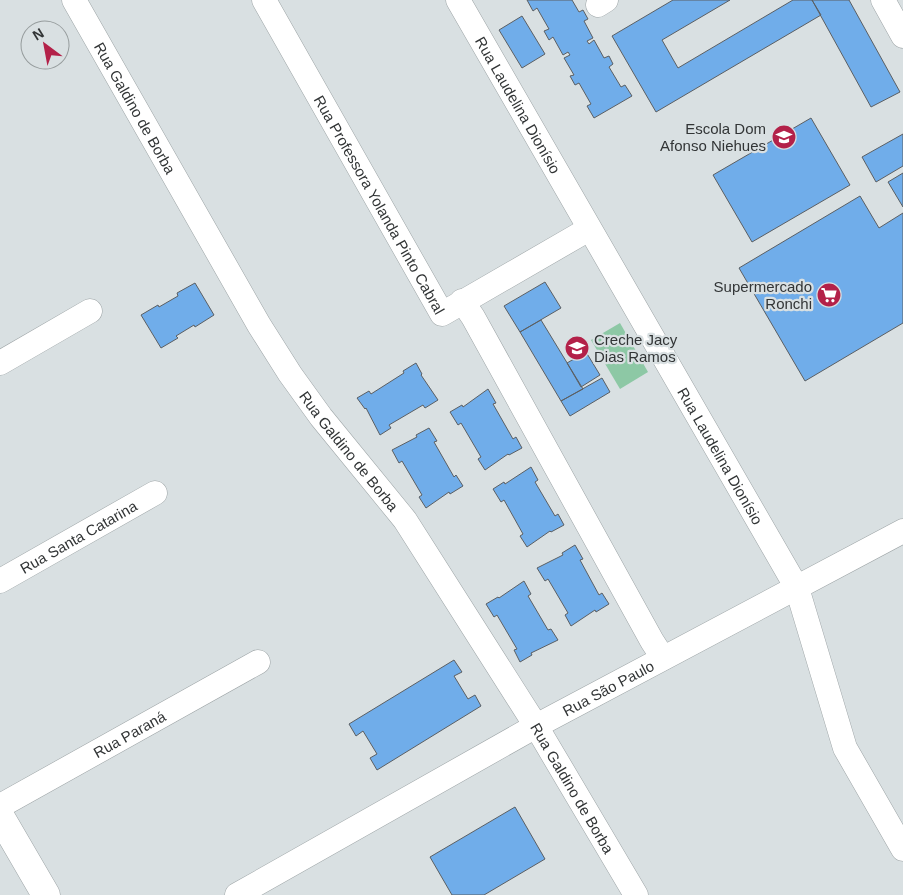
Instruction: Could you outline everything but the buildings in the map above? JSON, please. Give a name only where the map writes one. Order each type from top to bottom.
[{"type":"street","name":"Rua Galdino de Borba","points":[[74,0],[259,324],[290,374],[327,424],[405,520],[536,726],[636,895]]},
{"type":"street","name":"Rua Professora Yolanda Pinto Cabral","points":[[264,0],[442,314],[590,229]]},
{"type":"street","name":"Rua Laudelina Dionísio","points":[[458,0],[797,588],[845,748],[903,849]]},
{"type":"street","points":[[883,0],[903,36]]},
{"type":"street","points":[[462,302],[473,317],[663,658]]},
{"type":"street","points":[[0,362],[90,311]]},
{"type":"street","name":"Rua Santa Catarina","points":[[0,581],[155,493]]},
{"type":"street","name":"Rua São Paulo","points":[[237,895],[536,726],[903,531]]},
{"type":"street","name":"Rua Paraná","points":[[0,806],[258,662]]},
{"type":"street","points":[[0,816],[46,895]]},
{"type":"green space","points":[[620,323],[648,372],[620,389],[591,340]]},
{"type":"place","name":"Escola Dom Afonso Niehues","points":[[784,137]]},
{"type":"place","name":"Supermercado Ronchi","points":[[829,295]]},
{"type":"place","name":"Creche Jacy Dias Ramos","points":[[577,348]]}]
